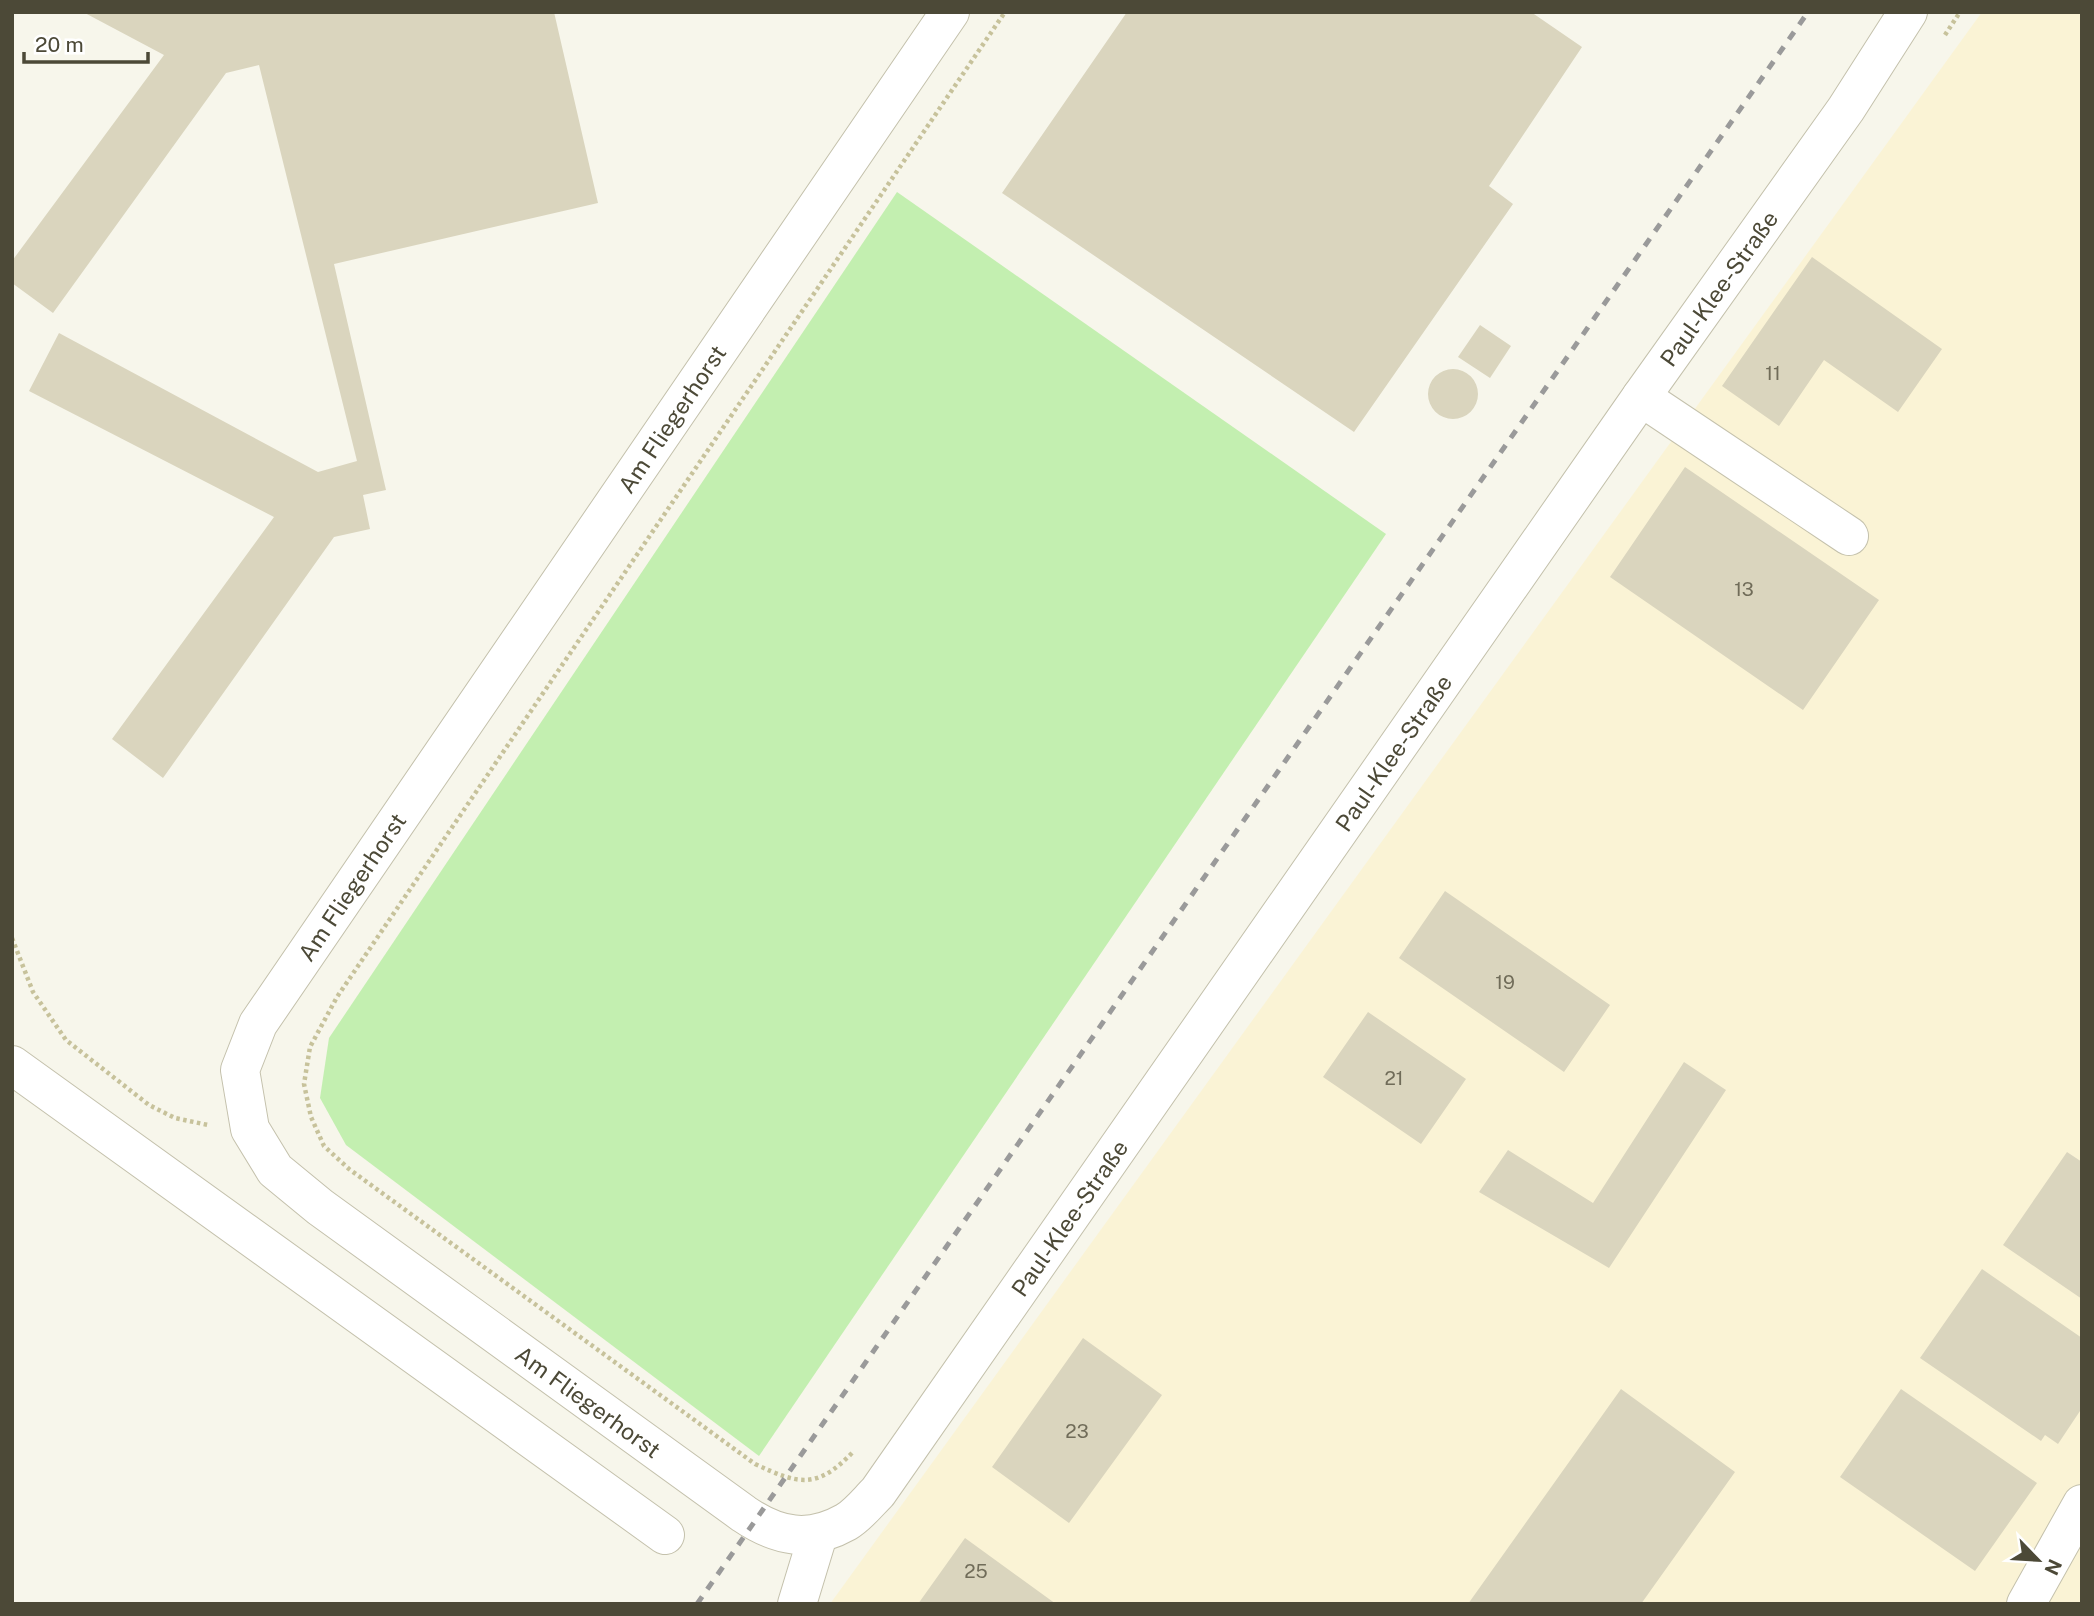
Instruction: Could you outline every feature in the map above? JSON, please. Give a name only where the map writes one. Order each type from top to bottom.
[{"type":"street","name":"Am Fliegerhorst","points":[[878,1492],[848,1521],[818,1535],[777,1532],[767,1529],[744,1514],[320,1207],[275,1170],[250,1129],[240,1070],[258,1024],[950,12]]},
{"type":"street","name":"Paul-Klee-Straße","points":[[878,1492],[1846,109],[1908,12]]},
{"type":"street","points":[[1642,397],[1849,536]]},
{"type":"street","points":[[12,1065],[665,1535]]},
{"type":"street","points":[[2026,1604],[2082,1504]]},
{"type":"street","points":[[797,1604],[818,1535]]},
{"type":"path","points":[[854,1452],[836,1470],[809,1481],[784,1478],[755,1464],[349,1169],[324,1146],[311,1117],[304,1084],[310,1047],[337,997],[1005,12]]},
{"type":"path","points":[[1938,43],[1960,12]]},
{"type":"path","points":[[12,938],[33,992],[66,1040],[149,1105],[175,1118],[202,1125],[250,1129]]},
{"type":"shaded area","points":[[1982,12],[2082,12],[2082,1604],[830,1604]]},
{"type":"green space","points":[[897,192],[1386,534],[759,1456],[346,1145],[320,1098],[329,1038]]},
{"type":"building","points":[[83,12],[554,12],[598,203],[334,264],[386,490],[363,495],[370,529],[334,537],[163,778],[112,739],[274,517],[29,391],[59,333],[318,472],[357,461],[259,65],[226,73],[53,313],[12,283],[12,261],[164,55]]},
{"type":"building","points":[[1127,12],[1531,12],[1582,47],[1489,186],[1513,204],[1354,432],[1002,193]]},
{"type":"building","points":[[1812,257],[1942,349],[1898,412],[1824,360],[1779,426],[1722,386]]},
{"type":"building","points":[[1480,325],[1511,346],[1490,378],[1458,357]]},
{"type":"building","points":[[1453,369],[1471,376],[1478,394],[1471,412],[1453,419],[1435,412],[1428,394],[1435,376]]},
{"type":"building","points":[[1685,467],[1879,600],[1803,710],[1610,577]]},
{"type":"building","points":[[1445,891],[1610,1005],[1564,1072],[1399,958]]},
{"type":"building","points":[[1368,1012],[1466,1079],[1421,1144],[1323,1077]]},
{"type":"building","points":[[1684,1062],[1726,1090],[1609,1268],[1479,1192],[1508,1150],[1593,1203]]},
{"type":"building","points":[[2067,1152],[2082,1162],[2082,1299],[2003,1245]]},
{"type":"building","points":[[1982,1269],[2082,1338],[2082,1408],[2058,1444],[2045,1435],[2041,1441],[1920,1358]]},
{"type":"building","points":[[1083,1338],[1162,1395],[1069,1523],[992,1467]]},
{"type":"building","points":[[1621,1389],[1735,1472],[1641,1604],[1468,1604]]},
{"type":"building","points":[[1901,1389],[2037,1483],[1975,1571],[1840,1477]]},
{"type":"building","points":[[965,1538],[1056,1604],[918,1604]]},
{"type":"railway","points":[[697,1604],[1808,12]]}]
